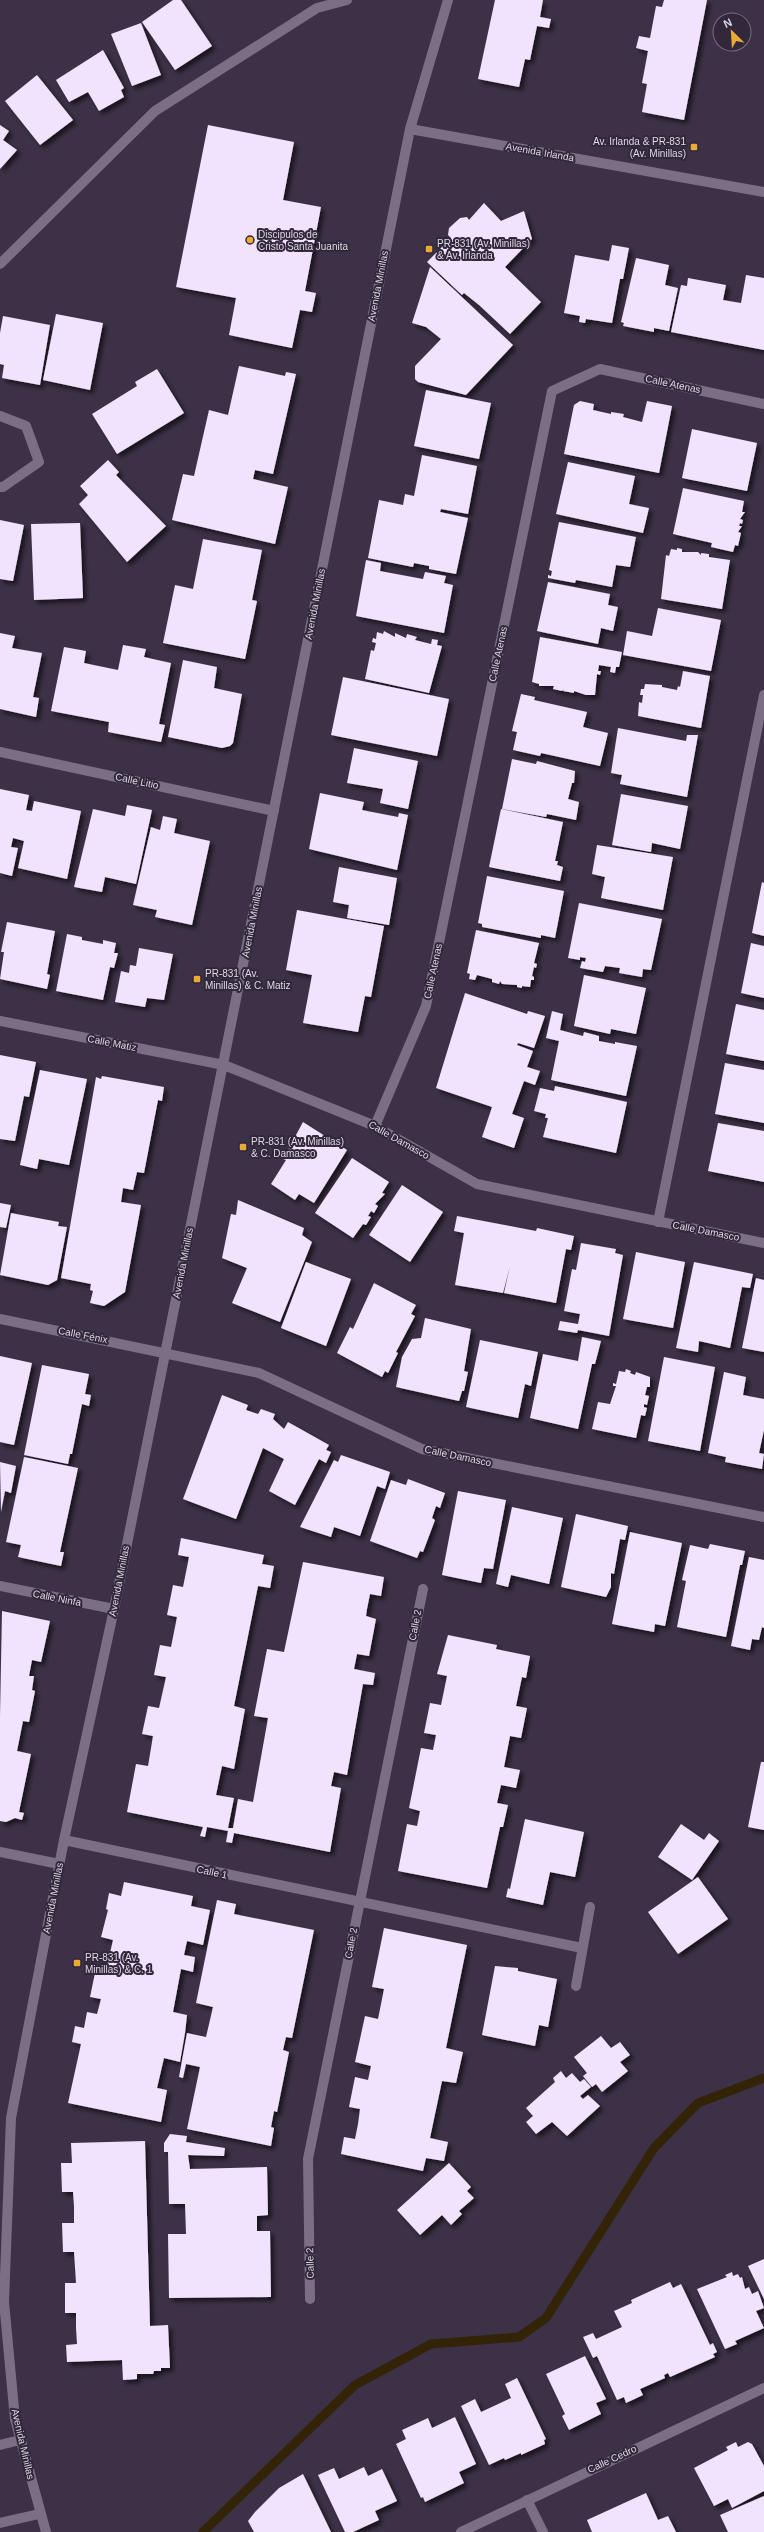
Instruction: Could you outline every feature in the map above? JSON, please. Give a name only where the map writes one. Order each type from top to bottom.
[{"type":"street","points":[[0,264],[156,111],[317,8],[347,0]]},
{"type":"street","name":"Avenida Minillas","points":[[46,2532],[39,2514],[15,2419],[4,2302],[11,2118],[64,1840],[114,1609],[410,129],[448,0]]},
{"type":"street","name":"Avenida Irlanda","points":[[410,129],[764,192]]},
{"type":"street","name":"Calle Atenas","points":[[375,1126],[426,1006],[552,391],[600,369],[764,404]]},
{"type":"street","points":[[0,416],[26,426],[39,462],[3,488],[0,487]]},
{"type":"street","points":[[658,1222],[764,695]]},
{"type":"street","name":"Calle Litio","points":[[0,752],[274,811]]},
{"type":"street","name":"Calle Matiz","points":[[0,1021],[224,1064]]},
{"type":"street","name":"Calle Damasco","points":[[224,1064],[375,1126],[477,1184],[764,1243]]},
{"type":"street","name":"Calle Fénix","points":[[0,1319],[165,1352]]},
{"type":"street","name":"Calle Damasco","points":[[165,1352],[259,1374],[422,1449],[764,1518]]},
{"type":"street","name":"Calle Ninfa","points":[[0,1586],[114,1609]]},
{"type":"street","name":"Calle 2","points":[[310,2299],[308,2159],[423,1589]]},
{"type":"street","name":"Calle 1","points":[[64,1840],[360,1903],[582,1948]]},
{"type":"street","points":[[0,1852],[60,1864]]},
{"type":"street","points":[[576,1986],[590,1907]]},
{"type":"street","points":[[0,2117],[11,2118]]},
{"type":"street","name":"Calle Cedro","points":[[461,2532],[764,2388]]},
{"type":"street","points":[[0,2445],[20,2440]]},
{"type":"street","points":[[527,2500],[543,2532]]},
{"type":"street","points":[[0,2523],[39,2514]]},
{"type":"building","points":[[173,0],[181,0],[212,46],[175,70],[142,22]]},
{"type":"building","points":[[495,0],[543,0],[540,17],[551,19],[549,28],[537,26],[530,60],[525,59],[519,87],[478,79]]},
{"type":"building","points":[[664,0],[707,0],[684,120],[642,112],[647,84],[642,83],[648,51],[636,48],[639,36],[650,38],[656,6],[662,7]]},
{"type":"building","points":[[141,23],[161,75],[132,86],[111,34]]},
{"type":"building","points":[[103,50],[124,88],[121,90],[124,97],[99,111],[88,92],[69,102],[56,80]]},
{"type":"building","points":[[37,75],[73,120],[40,145],[5,101]]},
{"type":"building","points":[[0,125],[9,131],[3,140],[17,150],[0,169]]},
{"type":"building","name":"Discipulos de Cristo Santa Juanita","points":[[208,125],[294,142],[283,200],[321,207],[305,291],[316,293],[312,312],[300,310],[292,348],[229,335],[236,298],[176,287]]},
{"type":"building","points":[[484,203],[501,221],[524,211],[532,239],[505,267],[541,302],[510,334],[479,305],[464,293],[462,295],[427,262],[451,238],[448,235],[449,228],[460,218],[467,217],[469,220]]},
{"type":"building","points":[[612,245],[629,248],[623,279],[620,279],[612,323],[586,319],[585,323],[579,322],[580,316],[564,313],[575,255],[609,261]]},
{"type":"building","points":[[636,258],[669,265],[665,285],[678,288],[669,331],[654,328],[654,332],[623,326],[624,323],[621,322]]},
{"type":"building","points":[[430,267],[513,345],[466,395],[418,382],[415,379],[415,366],[441,339],[426,327],[412,323]]},
{"type":"building","points":[[746,275],[764,278],[764,350],[671,332],[681,285],[687,286],[688,278],[726,285],[723,300],[741,303]]},
{"type":"building","points":[[56,314],[103,323],[90,390],[43,380]]},
{"type":"building","points":[[3,316],[50,325],[40,385],[2,378],[4,365],[0,364],[0,333]]},
{"type":"building","points":[[239,366],[285,376],[286,372],[296,374],[273,474],[255,470],[253,479],[288,487],[275,544],[172,520],[183,474],[194,476],[209,410],[228,415]]},
{"type":"building","points":[[157,369],[184,413],[117,454],[92,414],[137,386],[135,382]]},
{"type":"building","points":[[426,390],[491,403],[479,459],[414,446]]},
{"type":"building","points":[[580,401],[594,404],[593,410],[611,414],[611,412],[624,414],[623,417],[642,422],[647,401],[672,406],[659,473],[564,454],[574,405]]},
{"type":"building","points":[[692,429],[757,443],[747,491],[682,478]]},
{"type":"building","points":[[422,455],[477,466],[468,514],[441,509],[440,512],[468,518],[456,574],[429,569],[429,566],[414,563],[413,567],[368,558],[379,500],[403,505],[405,494],[414,496]]},
{"type":"building","points":[[108,460],[119,472],[116,475],[166,526],[127,562],[79,504],[88,495],[80,486]]},
{"type":"building","points":[[568,462],[635,476],[629,504],[649,508],[643,533],[556,514]]},
{"type":"building","points":[[683,488],[744,501],[742,512],[745,512],[740,519],[743,520],[742,524],[740,523],[739,526],[742,526],[738,532],[741,533],[738,546],[735,545],[733,552],[711,547],[712,543],[673,534]]},
{"type":"building","points":[[0,520],[24,525],[13,581],[0,579]]},
{"type":"building","points":[[559,522],[636,537],[630,567],[616,565],[612,587],[576,580],[575,583],[548,578],[548,575],[551,576],[552,571],[549,570]]},
{"type":"building","points":[[80,523],[83,598],[34,600],[31,524]]},
{"type":"building","points":[[203,539],[262,550],[252,600],[257,601],[245,659],[163,643],[175,585],[193,589]]},
{"type":"building","points":[[677,548],[682,549],[682,552],[698,552],[701,555],[701,553],[709,554],[709,557],[730,560],[722,609],[661,599],[666,555],[669,556],[671,549],[677,550]]},
{"type":"building","points":[[366,560],[381,563],[380,571],[423,579],[425,572],[446,576],[444,583],[453,585],[444,633],[356,616]]},
{"type":"building","points":[[548,582],[610,594],[608,605],[618,607],[613,631],[601,628],[598,644],[537,631]]},
{"type":"building","points":[[658,608],[721,620],[711,671],[623,655],[627,631],[652,636]]},
{"type":"building","points":[[384,631],[395,637],[395,633],[406,638],[407,634],[417,637],[415,640],[431,644],[432,639],[438,640],[437,645],[442,646],[429,693],[365,679],[371,650],[374,651],[376,643],[372,642],[373,638],[376,639],[377,632],[383,634]]},
{"type":"building","points":[[0,633],[15,636],[12,648],[42,653],[33,697],[39,698],[36,717],[0,709]]},
{"type":"building","points":[[540,637],[622,652],[619,667],[616,667],[615,673],[610,672],[611,667],[599,665],[598,671],[601,671],[600,675],[597,674],[595,695],[586,695],[574,691],[574,693],[563,691],[564,689],[562,691],[553,689],[554,686],[539,686],[539,684],[532,682]]},
{"type":"building","points":[[123,645],[146,649],[144,657],[171,663],[159,724],[165,725],[161,742],[108,732],[109,722],[51,711],[64,647],[86,651],[84,663],[118,670]]},
{"type":"building","points":[[183,660],[217,667],[214,688],[242,694],[233,743],[230,746],[222,748],[168,737]]},
{"type":"building","points":[[683,671],[710,676],[701,728],[638,716],[639,702],[642,703],[643,695],[640,695],[641,689],[644,689],[645,684],[662,685],[662,687],[677,690],[678,686],[680,687]]},
{"type":"building","points":[[343,677],[449,699],[437,756],[331,735]]},
{"type":"building","points":[[521,694],[535,697],[534,700],[587,712],[583,727],[608,733],[600,766],[541,753],[540,756],[513,750],[517,732],[512,731]]},
{"type":"building","points":[[618,728],[686,741],[687,735],[698,735],[687,797],[620,784],[622,775],[611,773]]},
{"type":"building","points":[[354,748],[418,761],[408,809],[380,803],[383,789],[347,783]]},
{"type":"building","points":[[512,759],[536,764],[537,761],[575,771],[574,783],[572,783],[568,799],[579,802],[576,820],[547,814],[546,817],[502,809]]},
{"type":"building","points":[[0,789],[29,795],[26,810],[32,811],[34,801],[81,811],[67,879],[18,868],[24,841],[13,838],[11,847],[18,848],[12,876],[0,873]]},
{"type":"building","points":[[320,793],[364,802],[362,810],[398,817],[399,813],[408,815],[397,870],[309,849]]},
{"type":"building","points":[[621,794],[688,806],[680,849],[652,843],[651,852],[612,845]]},
{"type":"building","points":[[127,805],[152,810],[136,884],[105,877],[102,892],[74,887],[93,809],[125,816]]},
{"type":"building","points":[[501,809],[563,822],[555,861],[558,861],[557,865],[563,867],[560,881],[489,867]]},
{"type":"building","points":[[163,816],[177,819],[174,833],[210,841],[192,925],[155,917],[157,910],[133,905],[151,827],[160,830]]},
{"type":"building","points":[[597,845],[673,857],[663,910],[601,898],[605,877],[592,874]]},
{"type":"building","points":[[339,867],[397,878],[389,925],[347,918],[349,905],[333,902]]},
{"type":"building","points":[[487,876],[564,891],[555,938],[541,935],[541,938],[482,927],[482,924],[478,923]]},
{"type":"building","points":[[762,882],[764,883],[764,936],[752,933]]},
{"type":"building","points":[[579,903],[662,919],[651,970],[643,969],[642,977],[619,973],[620,968],[605,966],[603,972],[580,968],[582,961],[585,962],[586,958],[580,957],[580,960],[568,958]]},
{"type":"building","points":[[297,910],[384,926],[371,997],[365,996],[358,1032],[303,1023],[312,975],[286,970]]},
{"type":"building","points":[[7,922],[55,931],[47,974],[50,975],[47,989],[0,979],[4,952],[1,952]]},
{"type":"building","points":[[476,930],[539,943],[534,963],[537,964],[536,968],[534,967],[532,976],[534,977],[534,980],[531,980],[530,987],[522,986],[522,988],[517,987],[517,985],[502,984],[500,981],[499,984],[492,982],[492,979],[477,975],[475,980],[469,979],[470,974],[467,973]]},
{"type":"building","points":[[67,934],[82,937],[82,940],[103,944],[103,940],[116,943],[114,953],[118,953],[114,968],[110,967],[103,1000],[56,991]]},
{"type":"building","points":[[751,943],[764,946],[764,998],[741,993]]},
{"type":"building","points":[[139,948],[173,954],[164,1000],[147,998],[145,1007],[115,1002],[121,971],[129,973],[130,965],[136,966]]},
{"type":"building","points":[[584,975],[646,988],[636,1034],[611,1029],[610,1034],[574,1026]]},
{"type":"building","points":[[465,993],[527,1014],[528,1011],[545,1016],[534,1048],[518,1043],[517,1045],[533,1051],[527,1067],[540,1071],[535,1085],[524,1081],[512,1114],[524,1118],[514,1148],[482,1137],[492,1107],[436,1088]]},
{"type":"building","points":[[736,1004],[764,1010],[764,1061],[726,1054]]},
{"type":"building","points":[[552,1011],[563,1014],[560,1030],[583,1036],[584,1032],[599,1036],[599,1041],[637,1046],[626,1096],[551,1080],[559,1041],[546,1038]]},
{"type":"building","points":[[0,1055],[36,1062],[29,1097],[24,1096],[15,1141],[0,1139]]},
{"type":"building","points":[[725,1063],[764,1070],[764,1123],[715,1114]]},
{"type":"building","points":[[40,1070],[87,1079],[69,1165],[39,1159],[37,1169],[20,1165]]},
{"type":"building","points":[[102,1076],[164,1087],[162,1101],[158,1100],[144,1173],[137,1172],[133,1190],[123,1188],[121,1202],[141,1205],[125,1292],[104,1306],[90,1303],[93,1291],[90,1290],[91,1284],[61,1278],[96,1077],[101,1079]]},
{"type":"building","points":[[555,1086],[627,1102],[616,1153],[543,1137],[548,1118],[545,1118],[546,1114],[534,1111],[540,1088],[554,1091]]},
{"type":"building","points":[[303,1122],[347,1150],[314,1203],[299,1194],[295,1200],[271,1184],[286,1160],[283,1159]]},
{"type":"building","points":[[718,1123],[764,1131],[764,1182],[708,1171]]},
{"type":"building","points":[[352,1158],[389,1182],[382,1193],[385,1194],[375,1204],[378,1206],[374,1213],[371,1211],[368,1216],[371,1217],[366,1225],[363,1224],[353,1238],[315,1213]]},
{"type":"building","points":[[402,1185],[443,1212],[410,1262],[369,1235]]},
{"type":"building","points":[[238,1200],[304,1228],[302,1235],[312,1242],[280,1322],[232,1303],[247,1268],[222,1258],[231,1214],[236,1215]]},
{"type":"building","points":[[0,1203],[11,1205],[6,1228],[0,1227]]},
{"type":"building","points":[[11,1213],[59,1222],[58,1226],[67,1227],[57,1280],[48,1285],[0,1275]]},
{"type":"building","points":[[457,1216],[536,1231],[537,1228],[574,1236],[571,1250],[566,1249],[556,1303],[504,1293],[510,1266],[503,1293],[455,1285],[464,1233],[454,1231]]},
{"type":"building","points":[[581,1243],[616,1249],[615,1253],[623,1255],[609,1336],[578,1330],[577,1333],[558,1330],[560,1321],[578,1324],[580,1314],[564,1311],[572,1269],[576,1270]]},
{"type":"building","points":[[636,1252],[685,1262],[673,1328],[623,1319]]},
{"type":"building","points":[[306,1262],[351,1279],[326,1346],[281,1328]]},
{"type":"building","points":[[694,1262],[753,1274],[750,1288],[742,1287],[730,1348],[699,1341],[698,1352],[676,1348]]},
{"type":"building","points":[[756,1278],[764,1280],[764,1352],[742,1348]]},
{"type":"building","points":[[374,1283],[416,1305],[411,1314],[415,1316],[396,1352],[398,1353],[388,1373],[385,1371],[382,1377],[337,1353],[350,1327],[353,1329]]},
{"type":"building","points":[[425,1318],[471,1329],[464,1371],[468,1372],[464,1391],[462,1391],[459,1401],[396,1387],[402,1357],[412,1339],[421,1338]]},
{"type":"building","points":[[582,1337],[601,1341],[595,1364],[592,1364],[578,1429],[530,1418],[543,1354],[578,1361]]},
{"type":"building","points":[[480,1340],[538,1352],[531,1386],[525,1384],[518,1418],[466,1407]]},
{"type":"building","points":[[0,1356],[32,1363],[14,1445],[0,1442]]},
{"type":"building","points":[[664,1357],[715,1367],[700,1451],[648,1441]]},
{"type":"building","points":[[42,1365],[89,1374],[85,1394],[91,1395],[89,1406],[82,1404],[72,1454],[70,1454],[68,1464],[24,1455]]},
{"type":"building","points":[[626,1369],[635,1375],[636,1372],[650,1377],[650,1387],[647,1387],[645,1395],[649,1396],[647,1405],[644,1404],[644,1407],[647,1408],[645,1416],[641,1415],[636,1438],[592,1429],[598,1402],[610,1404],[616,1386],[613,1386],[613,1383],[616,1384],[619,1371],[625,1372]]},
{"type":"building","points":[[724,1372],[746,1377],[743,1395],[764,1399],[764,1430],[759,1453],[764,1454],[762,1469],[725,1462],[726,1457],[708,1453]]},
{"type":"building","points":[[222,1395],[248,1405],[246,1410],[258,1414],[261,1409],[275,1414],[273,1419],[284,1429],[288,1422],[329,1445],[326,1450],[331,1452],[326,1463],[319,1459],[295,1505],[269,1491],[284,1459],[263,1448],[236,1519],[183,1499]]},
{"type":"building","points":[[341,1455],[390,1472],[385,1489],[377,1486],[360,1536],[334,1527],[331,1537],[300,1527],[334,1460],[338,1462]]},
{"type":"building","points":[[24,1457],[78,1468],[60,1552],[64,1552],[61,1566],[18,1557],[21,1545],[6,1542]]},
{"type":"building","points":[[0,1462],[16,1466],[11,1493],[5,1491],[1,1512]]},
{"type":"building","points":[[408,1479],[445,1493],[440,1508],[436,1506],[432,1518],[435,1520],[423,1552],[420,1551],[417,1558],[370,1541],[391,1480],[406,1485]]},
{"type":"building","points":[[458,1491],[506,1500],[493,1569],[484,1568],[481,1583],[442,1575]]},
{"type":"building","points":[[512,1507],[563,1518],[549,1584],[511,1575],[508,1587],[496,1584]]},
{"type":"building","points":[[576,1514],[628,1526],[625,1540],[620,1539],[614,1574],[611,1573],[611,1587],[606,1597],[561,1587]]},
{"type":"building","points":[[630,1532],[682,1543],[665,1626],[655,1624],[654,1632],[612,1624]]},
{"type":"building","points":[[181,1538],[264,1555],[262,1564],[274,1566],[270,1588],[258,1586],[234,1706],[245,1709],[234,1769],[222,1766],[216,1795],[234,1798],[228,1828],[233,1828],[238,1799],[253,1802],[268,1718],[254,1716],[267,1649],[284,1652],[303,1562],[384,1577],[381,1596],[370,1594],[367,1609],[366,1616],[376,1619],[369,1656],[357,1654],[354,1669],[375,1673],[373,1685],[363,1684],[347,1775],[334,1772],[331,1786],[341,1788],[330,1852],[234,1833],[232,1843],[226,1842],[228,1831],[207,1827],[205,1837],[200,1836],[203,1827],[127,1812],[136,1764],[148,1766],[153,1736],[142,1734],[148,1706],[159,1708],[166,1677],[154,1675],[160,1645],[171,1647],[177,1617],[167,1615],[173,1585],[183,1587],[189,1557],[178,1555]]},
{"type":"building","points":[[710,1544],[745,1551],[742,1565],[740,1565],[726,1637],[677,1627],[686,1581],[682,1580],[690,1545],[708,1549]]},
{"type":"building","points":[[749,1557],[764,1560],[764,1628],[762,1627],[759,1640],[752,1639],[750,1650],[731,1646]]},
{"type":"building","points":[[2,1611],[50,1621],[41,1662],[32,1660],[29,1676],[34,1676],[32,1690],[35,1691],[29,1722],[23,1721],[17,1751],[31,1754],[19,1812],[24,1813],[22,1820],[15,1818],[6,1822],[0,1821]]},
{"type":"building","points":[[448,1635],[497,1645],[496,1649],[530,1656],[526,1678],[522,1677],[516,1706],[527,1708],[521,1738],[510,1736],[504,1767],[520,1770],[516,1788],[501,1785],[497,1803],[508,1805],[503,1827],[500,1827],[487,1888],[398,1871],[407,1824],[417,1826],[420,1811],[409,1808],[421,1748],[433,1750],[436,1735],[424,1733],[430,1703],[441,1705],[447,1676],[437,1674]]},
{"type":"building","points":[[761,1762],[764,1762],[764,1830],[748,1827]]},
{"type":"building","points":[[525,1819],[584,1832],[575,1877],[550,1872],[543,1905],[506,1897],[508,1888],[510,1889]]},
{"type":"building","points":[[681,1824],[704,1840],[709,1833],[719,1841],[692,1880],[658,1857]]},
{"type":"building","points":[[698,1877],[728,1919],[678,1954],[648,1912]]},
{"type":"building","points":[[124,1882],[193,1896],[191,1906],[210,1910],[203,1945],[187,1941],[184,1955],[195,1957],[193,1972],[181,1969],[173,2012],[187,2015],[185,2033],[180,2062],[164,2058],[157,2088],[167,2090],[161,2122],[68,2103],[81,2044],[72,2042],[75,2026],[84,2028],[87,2012],[97,2014],[101,1999],[90,1997],[96,1968],[106,1970],[113,1940],[101,1937],[108,1910],[106,1909],[109,1893],[121,1896]]},
{"type":"building","points":[[217,1900],[236,1904],[234,1914],[314,1930],[292,2038],[286,2037],[283,2050],[289,2052],[277,2112],[274,2111],[271,2127],[274,2128],[271,2146],[187,2129],[200,2067],[186,2064],[183,2078],[179,2077],[187,2033],[206,2037],[213,2007],[196,2003]]},
{"type":"building","points":[[384,1928],[467,1945],[446,2048],[463,2052],[456,2083],[442,2081],[430,2138],[448,2142],[444,2161],[426,2158],[423,2171],[341,2154],[344,2137],[355,2139],[358,2124],[360,2109],[349,2107],[355,2077],[368,2080],[371,2066],[355,2062],[365,2016],[378,2019],[384,1989],[372,1987]]},
{"type":"building","points":[[495,1966],[518,1968],[518,1971],[557,1979],[548,2027],[539,2025],[535,2046],[482,2035]]},
{"type":"building","points":[[601,2036],[611,2048],[620,2042],[630,2055],[620,2062],[628,2071],[602,2092],[596,2084],[592,2087],[583,2076],[587,2073],[574,2057]]},
{"type":"building","points":[[561,2071],[566,2078],[572,2073],[580,2082],[584,2079],[591,2087],[580,2096],[583,2099],[588,2095],[600,2106],[567,2136],[552,2122],[536,2134],[526,2122],[533,2116],[526,2108],[555,2082],[553,2078]]},
{"type":"building","points":[[170,2134],[187,2136],[186,2142],[225,2148],[224,2156],[188,2155],[190,2169],[267,2167],[268,2215],[257,2216],[257,2231],[270,2231],[271,2297],[169,2298],[168,2234],[186,2234],[185,2204],[169,2204],[168,2152],[164,2152],[164,2143]]},
{"type":"building","points":[[145,2141],[150,2326],[168,2325],[170,2368],[161,2368],[161,2371],[154,2371],[153,2374],[137,2374],[137,2379],[123,2380],[122,2360],[67,2362],[66,2345],[77,2344],[76,2313],[65,2313],[65,2283],[76,2283],[74,2252],[63,2252],[62,2223],[74,2223],[74,2206],[73,2192],[62,2192],[61,2163],[72,2163],[71,2143]]},
{"type":"building","points":[[449,2163],[471,2187],[467,2191],[474,2198],[459,2211],[462,2214],[451,2225],[442,2215],[420,2235],[397,2210]]},
{"type":"building","points":[[764,2259],[764,2299],[748,2266]]},
{"type":"building","points":[[732,2272],[733,2276],[738,2274],[740,2278],[742,2277],[745,2289],[749,2287],[752,2294],[758,2291],[764,2308],[756,2311],[764,2328],[735,2341],[737,2344],[725,2349],[697,2289],[727,2277],[725,2275]]},
{"type":"building","points":[[670,2282],[673,2288],[681,2284],[710,2345],[713,2343],[717,2352],[713,2354],[715,2357],[670,2377],[668,2373],[664,2375],[665,2378],[640,2389],[643,2395],[626,2403],[624,2397],[617,2400],[597,2356],[593,2358],[583,2337],[593,2333],[596,2339],[622,2327],[614,2311],[632,2303],[631,2300]]},
{"type":"building","points":[[585,2356],[606,2399],[596,2403],[601,2414],[569,2430],[562,2416],[565,2414],[546,2374]]},
{"type":"building","points":[[517,2378],[546,2439],[544,2440],[545,2444],[521,2455],[521,2453],[505,2460],[504,2458],[489,2465],[461,2406],[475,2399],[481,2412],[511,2398],[505,2384]]},
{"type":"building","points":[[455,2417],[476,2464],[459,2472],[464,2483],[425,2502],[423,2497],[421,2498],[396,2444],[406,2439],[402,2430],[428,2418],[432,2428]]},
{"type":"building","points":[[736,2442],[738,2447],[748,2442],[752,2444],[764,2466],[764,2491],[732,2508],[728,2499],[714,2506],[694,2468],[728,2450],[726,2447]]},
{"type":"building","points":[[364,2467],[368,2476],[382,2469],[397,2501],[375,2511],[379,2520],[353,2532],[345,2532],[318,2475],[334,2468],[339,2479]]},
{"type":"building","points":[[303,2474],[331,2532],[254,2532],[248,2521],[255,2512],[279,2488]]},
{"type":"building","points":[[646,2493],[658,2520],[668,2516],[676,2532],[592,2532],[587,2520]]},
{"type":"building","points":[[764,2496],[764,2532],[728,2532],[720,2515]]},
{"type":"waterway","points":[[203,2532],[355,2385],[431,2344],[519,2337],[546,2318],[654,2148],[698,2103],[764,2078]]},
{"type":"place","name":"Av. Irlanda & PR-831 (Av. Minillas)","points":[[694,147]]},
{"type":"place","name":"Discipulos de Cristo Santa Juanita","points":[[250,240]]},
{"type":"place","name":"PR-831 (Av. Minillas) & Av. Irlanda","points":[[429,249]]},
{"type":"place","name":"PR-831 (Av. Minillas) & C. Matiz","points":[[197,979]]},
{"type":"place","name":"PR-831 (Av. Minillas) & C. Damasco","points":[[243,1147]]},
{"type":"place","name":"PR-831 (Av. Minillas) & C. 1","points":[[77,1963]]}]
